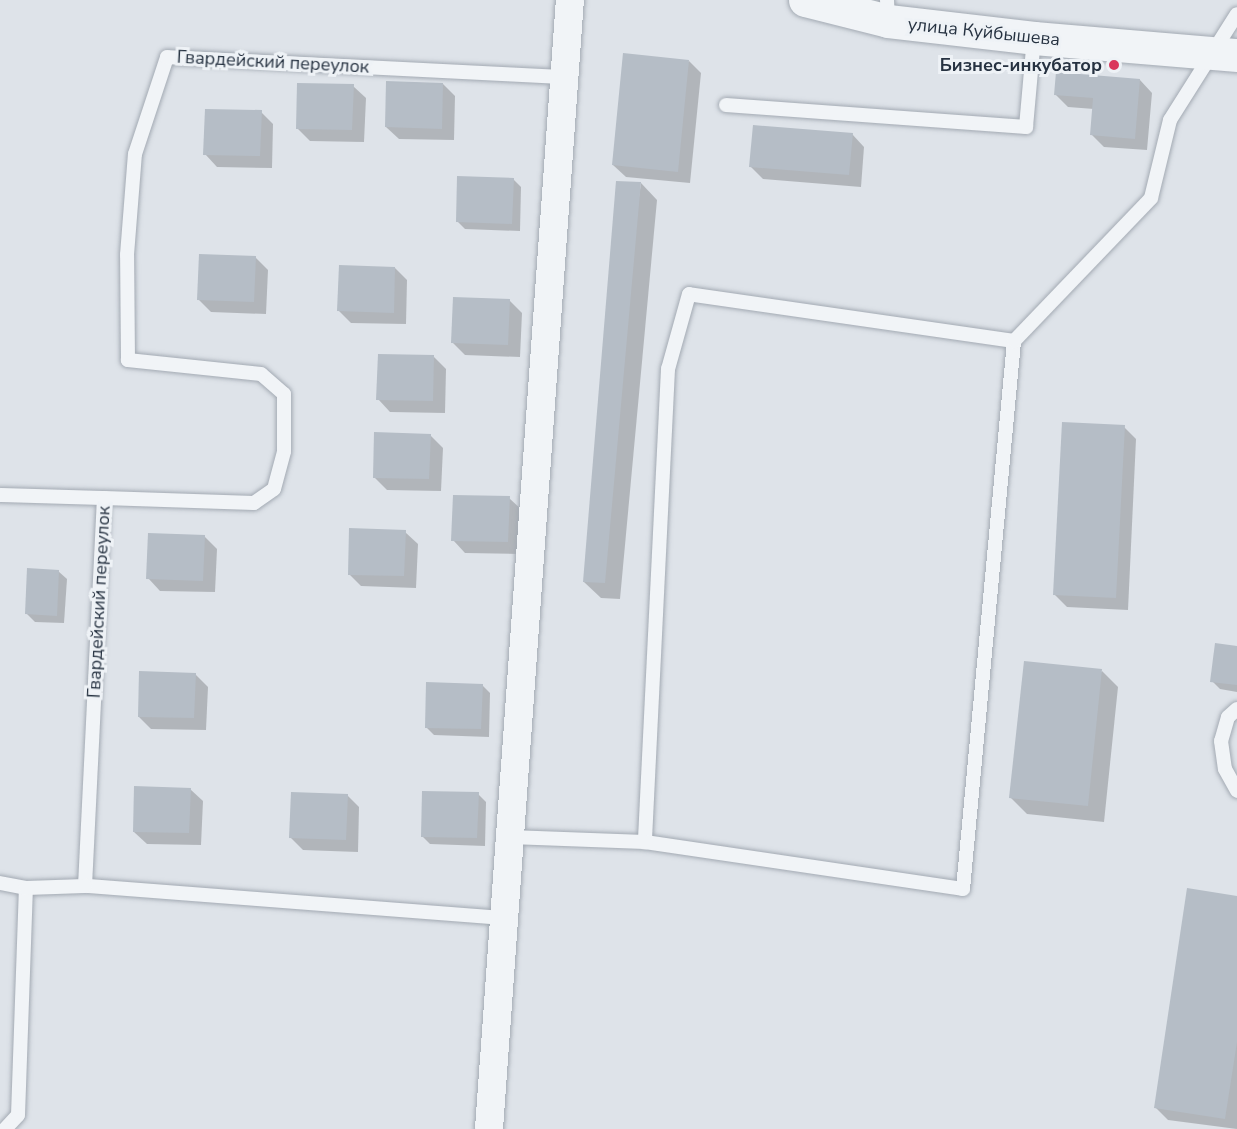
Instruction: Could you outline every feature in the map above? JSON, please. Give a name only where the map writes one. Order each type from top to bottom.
[{"type":"street","points":[[489,1129],[570,0]]},
{"type":"street","name":"улица Куйбышева","points":[[805,0],[888,11],[1034,38],[1225,54]]},
{"type":"lane","points":[[510,837],[645,842],[963,889],[1014,341],[1151,198],[1170,120],[1225,54],[1237,14]]},
{"type":"lane","points":[[726,105],[1026,127],[1034,38]]},
{"type":"lane","name":"Гвардейский переулок","points":[[85,886],[104,498],[254,503],[274,489],[284,451],[284,394],[261,374],[128,360],[127,255],[135,154],[167,57],[564,77]]},
{"type":"lane","points":[[645,842],[668,369],[689,294],[1014,341]]},
{"type":"lane","points":[[0,495],[104,498]]},
{"type":"lane","points":[[1237,709],[1228,717],[1221,741],[1226,769],[1237,791]]},
{"type":"lane","points":[[0,883],[26,888],[85,886],[504,918]]},
{"type":"lane","points":[[5,1129],[18,1115],[26,888]]},
{"type":"building","points":[[623,53],[689,60],[678,172],[612,165]]},
{"type":"building","points":[[1056,72],[1140,79],[1135,139],[1090,135],[1093,98],[1054,95]]},
{"type":"building","points":[[386,81],[443,83],[442,129],[385,127]]},
{"type":"building","points":[[297,83],[354,84],[352,130],[296,129]]},
{"type":"building","points":[[205,109],[262,110],[260,156],[203,155]]},
{"type":"building","points":[[753,125],[853,133],[849,175],[749,167]]},
{"type":"building","points":[[457,176],[514,178],[512,224],[456,222]]},
{"type":"building","points":[[616,181],[641,182],[605,583],[583,582]]},
{"type":"building","points":[[199,254],[256,256],[254,302],[197,300]]},
{"type":"building","points":[[339,265],[395,267],[394,313],[337,311]]},
{"type":"building","points":[[453,297],[510,299],[508,345],[451,343]]},
{"type":"building","points":[[378,354],[434,355],[433,401],[376,400]]},
{"type":"building","points":[[1062,422],[1125,425],[1116,598],[1053,595]]},
{"type":"building","points":[[374,432],[431,434],[429,479],[373,478]]},
{"type":"building","points":[[453,495],[510,496],[508,542],[451,541]]},
{"type":"building","points":[[349,528],[406,530],[404,576],[348,575]]},
{"type":"building","points":[[148,533],[205,535],[203,581],[146,579]]},
{"type":"building","points":[[27,568],[59,570],[57,616],[25,614]]},
{"type":"building","points":[[1215,643],[1237,646],[1237,685],[1210,682]]},
{"type":"building","points":[[1024,661],[1102,669],[1088,806],[1009,798]]},
{"type":"building","points":[[139,671],[196,673],[194,718],[138,717]]},
{"type":"building","points":[[426,682],[483,684],[481,729],[425,728]]},
{"type":"building","points":[[134,786],[191,788],[189,833],[133,832]]},
{"type":"building","points":[[422,791],[479,792],[477,838],[421,837]]},
{"type":"building","points":[[291,792],[348,794],[346,840],[289,838]]},
{"type":"building","points":[[1187,888],[1237,896],[1237,1042],[1225,1119],[1154,1108]]},
{"type":"place","name":"Бизнес-инкубатор","points":[[1114,65]]}]
